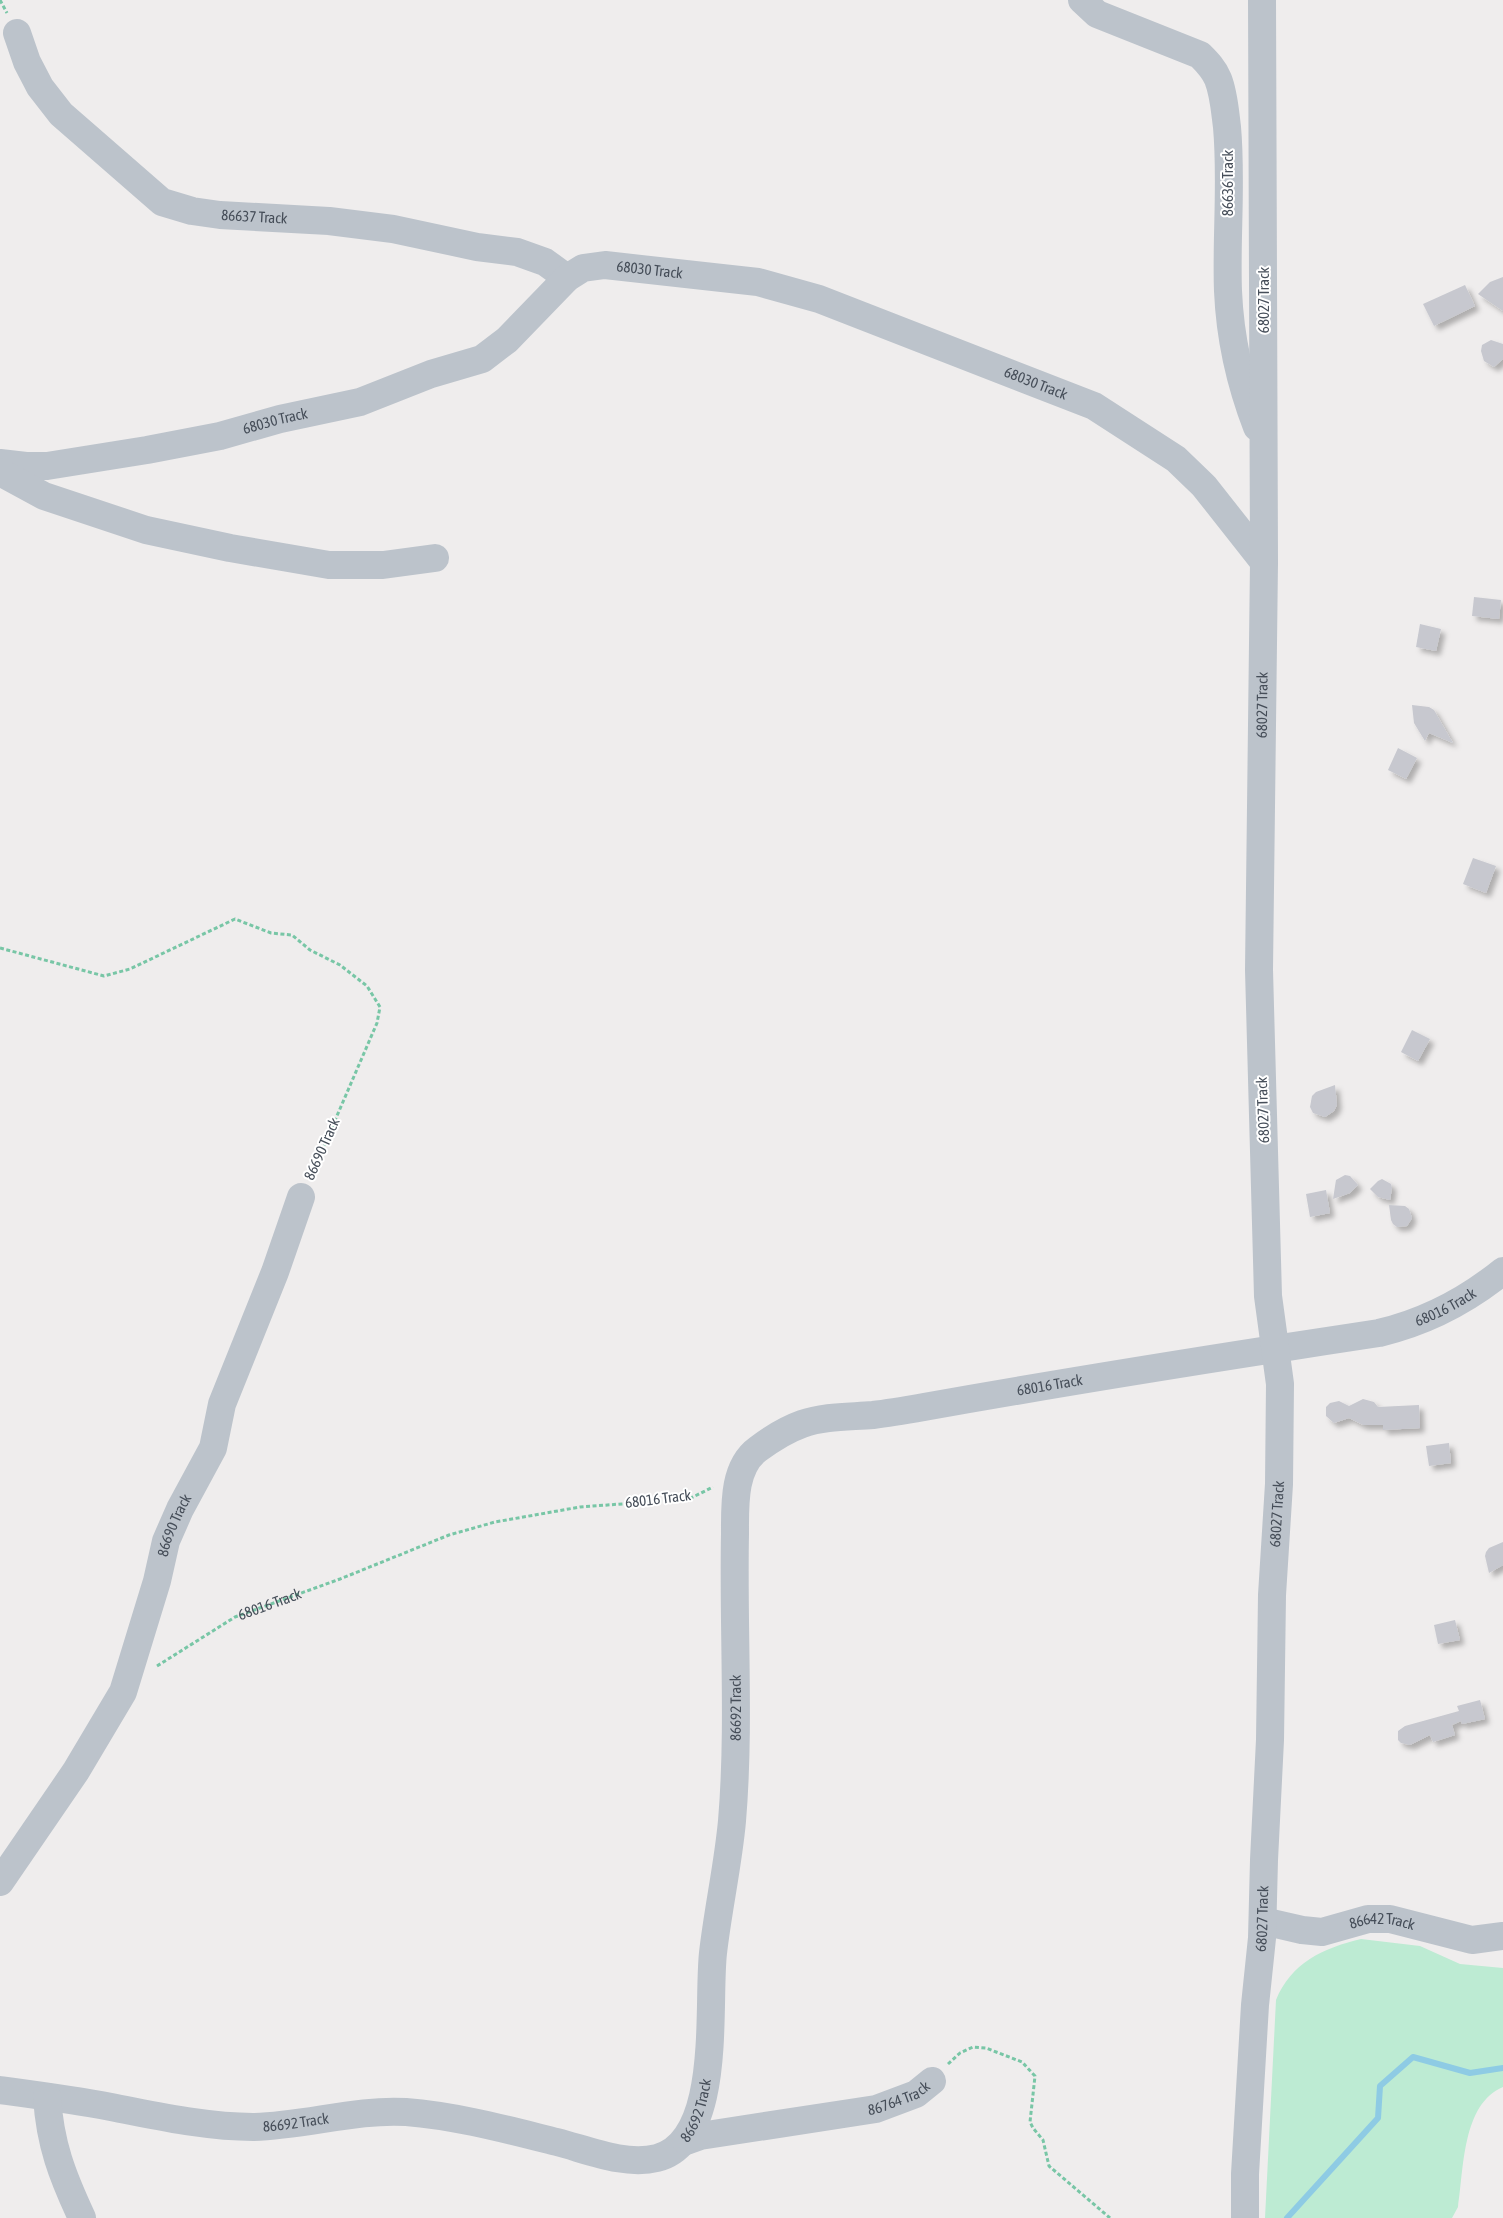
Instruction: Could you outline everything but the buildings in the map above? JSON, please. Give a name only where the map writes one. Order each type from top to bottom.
[{"type":"street","name":"86636 Track","points":[[1082,0],[1097,14],[1200,55],[1219,80],[1225,106],[1229,151],[1228,292],[1234,352],[1247,401],[1264,445]]},
{"type":"street","name":"68027 Track","points":[[1245,2218],[1245,2174],[1255,2005],[1263,1921],[1270,1740],[1272,1595],[1279,1484],[1280,1384],[1268,1296],[1259,970],[1264,562],[1262,0]]},
{"type":"street","name":"86637 Track","points":[[17,33],[26,62],[40,87],[61,114],[162,202],[192,211],[220,216],[270,217],[338,222],[393,229],[477,247],[517,252],[545,262],[566,278]]},
{"type":"street","name":"68030 Track","points":[[0,463],[47,466],[147,450],[220,436],[280,419],[360,402],[431,374],[482,359],[507,340],[566,278],[583,268],[605,266],[758,282],[819,299],[992,368],[1057,390],[1094,406],[1176,459],[1204,486],[1264,562]]},
{"type":"street","points":[[0,472],[44,496],[146,530],[230,548],[329,565],[383,565],[436,558]]},
{"type":"street","name":"86690 Track","points":[[1,1877],[76,1771],[123,1692],[152,1598],[166,1541],[198,1474],[213,1448],[222,1404],[271,1281],[301,1197]]},
{"type":"street","name":"68016 Track","points":[[740,1470],[748,1458],[759,1448],[802,1424],[832,1418],[881,1414],[925,1407],[1276,1348],[1380,1333],[1411,1325],[1465,1298],[1503,1271]]},
{"type":"street","name":"86692 Track","points":[[0,2090],[47,2096],[222,2126],[281,2126],[377,2112],[406,2112],[472,2122],[616,2157],[642,2160],[659,2158],[673,2152],[686,2141],[698,2116],[707,2080],[712,1956],[732,1824],[737,1711],[735,1529],[740,1470]]},
{"type":"street","name":"86642 Track","points":[[1263,1921],[1302,1930],[1322,1932],[1368,1919],[1390,1919],[1472,1940],[1503,1936]]},
{"type":"street","name":"86764 Track","points":[[686,2141],[700,2136],[876,2110],[916,2094],[932,2081]]},
{"type":"street","points":[[47,2096],[49,2125],[55,2154],[82,2218]]},
{"type":"path","name":"86690 Track","points":[[0,948],[104,976],[130,969],[235,919],[271,933],[292,935],[310,950],[340,965],[367,986],[380,1007],[376,1023],[301,1197]]},
{"type":"path","name":"68016 Track","points":[[153,1669],[235,1617],[340,1579],[449,1536],[495,1522],[580,1507],[689,1499],[740,1470]]},
{"type":"path","name":"86764 Track","points":[[932,2081],[960,2053],[973,2047],[986,2048],[1022,2062],[1035,2076],[1030,2122],[1043,2140],[1049,2166],[1110,2218]]},
{"type":"green space","points":[[1361,1939],[1420,1946],[1460,1964],[1503,1968],[1503,2087],[1490,2095],[1472,2122],[1464,2157],[1458,2207],[1452,2218],[1265,2218],[1276,2000],[1290,1976],[1310,1959],[1321,1952]]},
{"type":"waterway","points":[[1287,2218],[1378,2118],[1380,2086],[1413,2057],[1470,2073],[1503,2068]]}]
